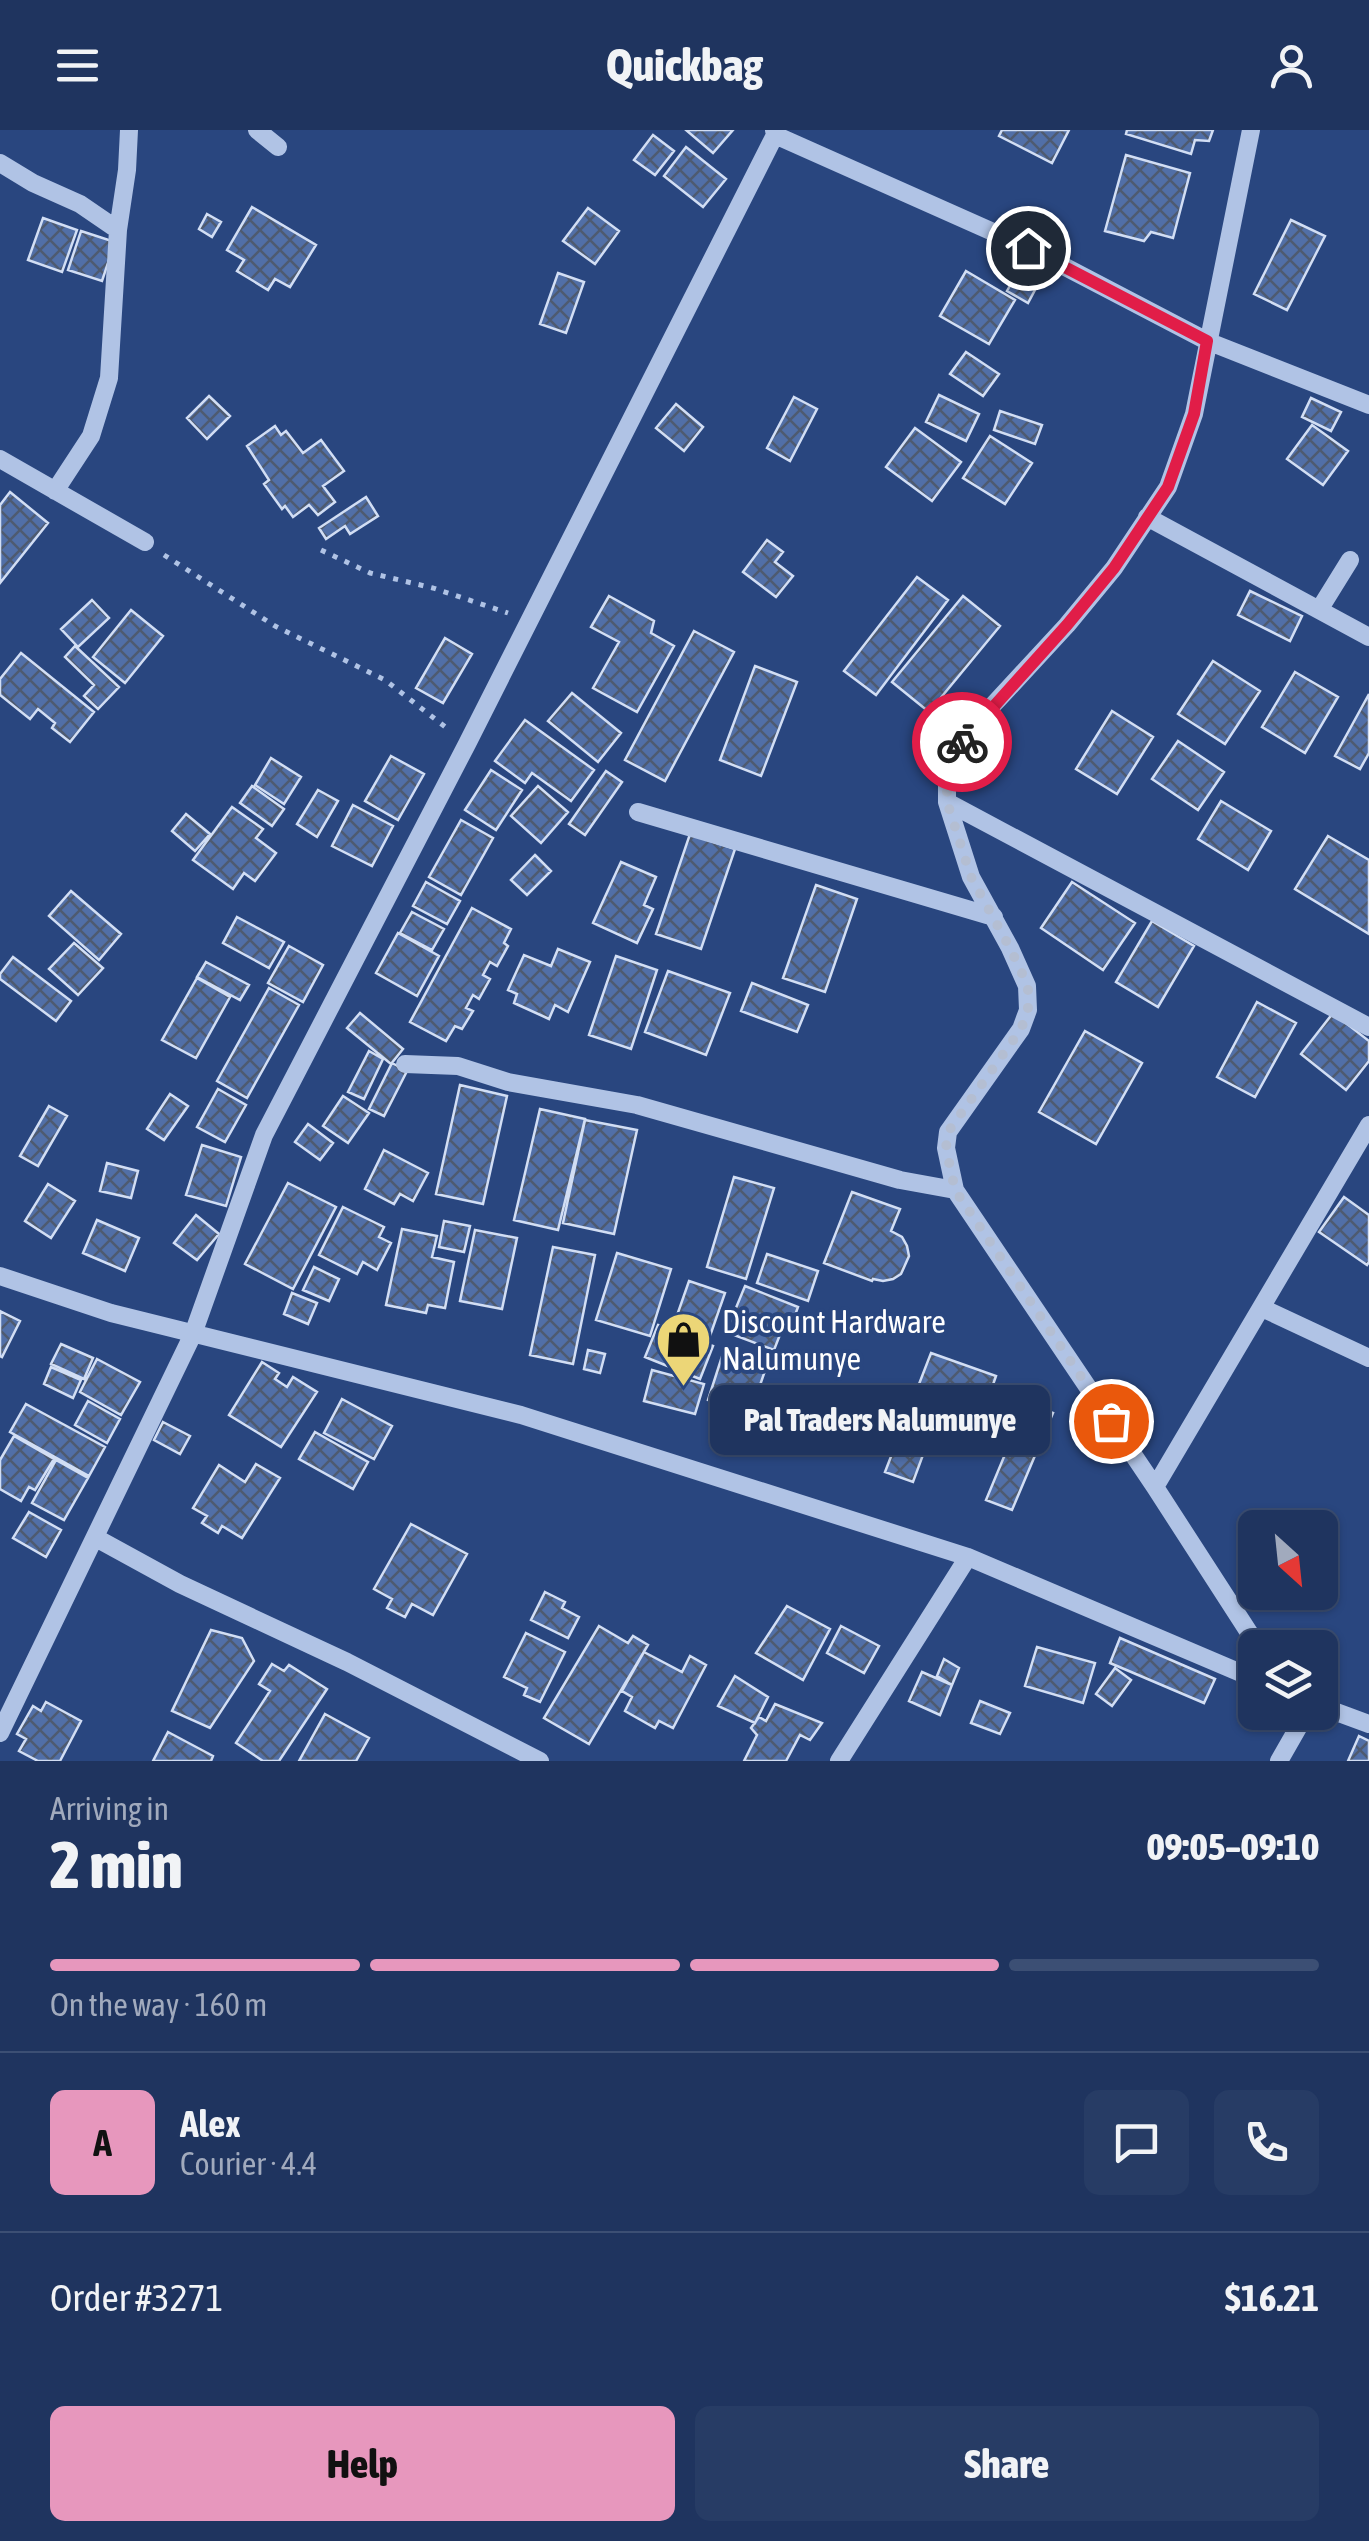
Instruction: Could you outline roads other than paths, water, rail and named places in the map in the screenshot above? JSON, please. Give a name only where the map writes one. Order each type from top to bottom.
[{"type":"street","points":[[55,491],[91,436],[110,378],[118,230],[128,170],[129,130]]},
{"type":"street","points":[[257,130],[278,146]]},
{"type":"street","points":[[1247,1630],[955,1190],[946,1148],[948,1132],[1021,1029],[1028,1010],[1028,986],[971,877],[947,802],[947,766],[957,748],[1114,568],[1168,487],[1194,414],[1251,130]]},
{"type":"street","points":[[0,1734],[193,1334],[264,1135],[467,744],[775,133],[1028,248],[1207,341],[1369,405]]},
{"type":"street","points":[[0,163],[80,204],[118,230]]},
{"type":"street","points":[[0,459],[144,542]]},
{"type":"street","points":[[1147,517],[1369,638]]},
{"type":"street","points":[[1319,610],[1350,560]]},
{"type":"street","points":[[947,802],[1369,1027]]},
{"type":"street","points":[[638,812],[994,917]]},
{"type":"street","points":[[405,1064],[458,1066],[508,1082],[638,1104],[900,1180],[955,1190]]},
{"type":"street","points":[[1156,1487],[1369,1125]]},
{"type":"street","points":[[0,1276],[193,1334],[521,1415],[968,1556],[1238,1672]]},
{"type":"street","points":[[1262,1308],[1369,1358]]},
{"type":"street","points":[[96,1538],[180,1584],[347,1662],[540,1761]]},
{"type":"street","points":[[839,1761],[968,1556]]},
{"type":"street","points":[[1338,1713],[1369,1724]]},
{"type":"street","points":[[1279,1761],[1297,1730]]},
{"type":"place","name":"Discount Hardware Nalumunye","points":[[683,1389]]},
{"type":"place","name":"Pal Traders Nalumunye","points":[[1111,1421]]}]
